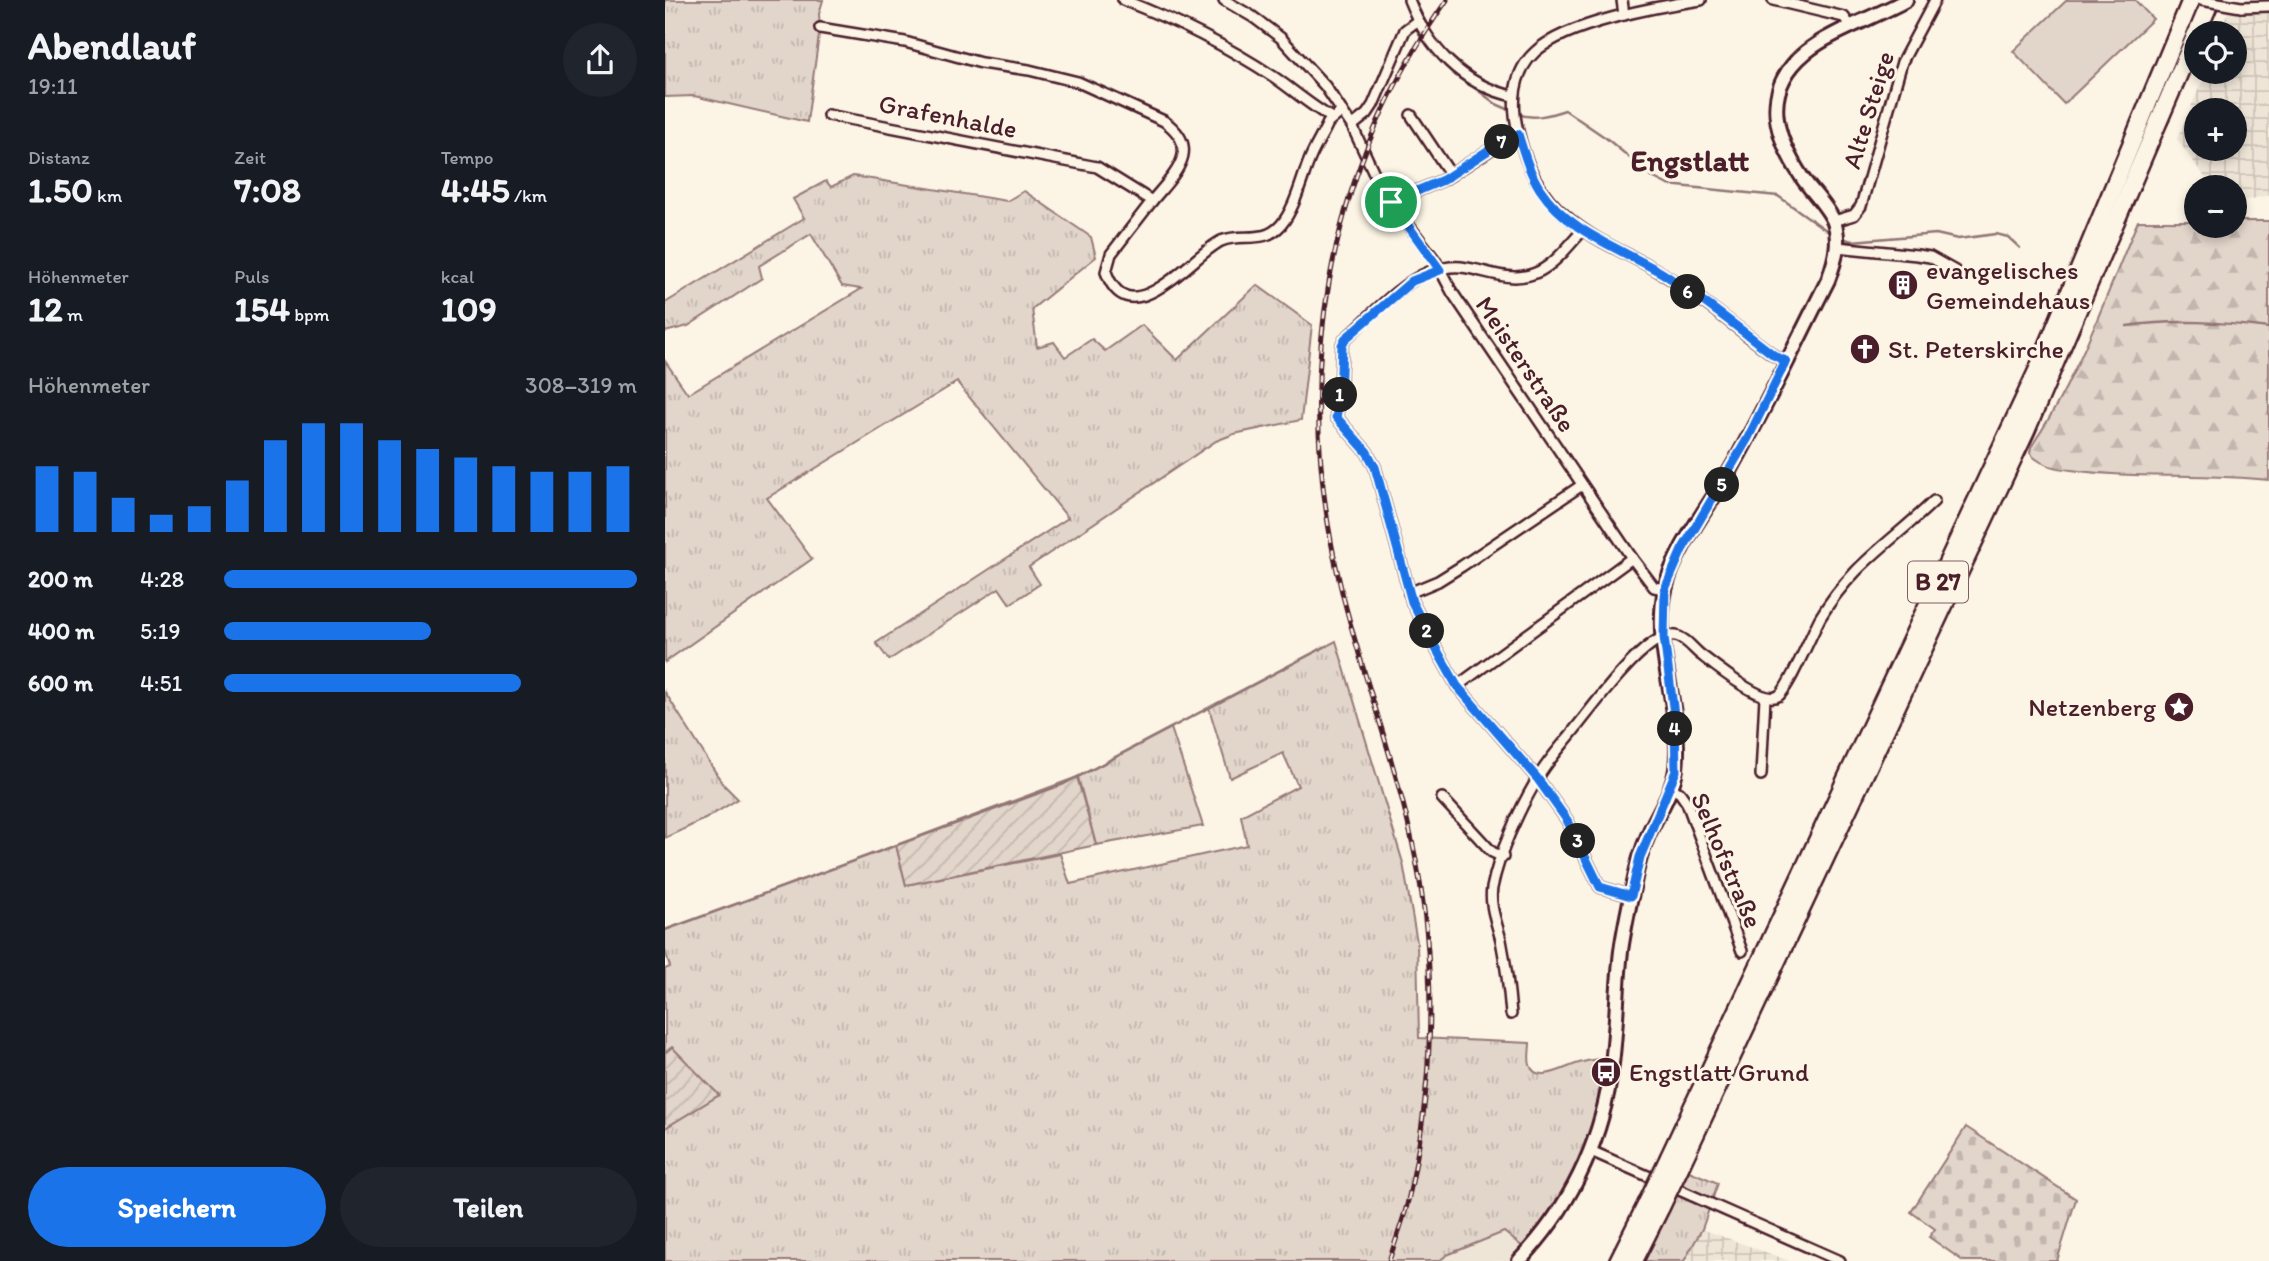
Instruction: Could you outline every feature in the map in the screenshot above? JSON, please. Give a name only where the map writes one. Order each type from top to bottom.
[{"type":"highway","name":"B 27","points":[[1675,1160],[2036,371],[2191,0]]},
{"type":"highway","name":"B 27","points":[[2202,21],[2211,0]]},
{"type":"highway","name":"B 27","points":[[1634,1261],[1654,1204],[2026,431],[2184,62]]},
{"type":"highway","name":"B 27","points":[[1618,1261],[1654,1204]]},
{"type":"street","points":[[1123,0],[1169,18],[1244,60],[1332,118]]},
{"type":"street","name":"Meisterstraße","points":[[1224,0],[1265,25],[1296,52],[1342,111],[1365,150],[1383,190],[1440,270],[1582,485],[1654,587],[1665,589]]},
{"type":"street","points":[[1409,0],[1417,21],[1437,50],[1464,74],[1492,92],[1514,101]]},
{"type":"street","points":[[1622,0],[1624,15]]},
{"type":"street","points":[[1701,0],[1624,15],[1560,36],[1535,51],[1522,69],[1514,101],[1518,134],[1525,159],[1540,190],[1583,230],[1662,274],[1775,356],[1786,361]]},
{"type":"street","points":[[1773,0],[1819,5],[1844,18],[1851,27]]},
{"type":"street","points":[[1519,1261],[1548,1226],[1569,1194],[1591,1151],[1606,1099],[1621,951],[1631,896],[1644,846],[1676,771],[1677,750],[1664,637],[1665,589],[1682,550],[1743,448],[1828,280],[1837,247],[1835,226],[1782,144],[1776,115],[1780,89],[1797,60],[1809,50],[1906,0]]},
{"type":"street","name":"Alte Steige","points":[[1835,226],[1854,215],[1861,206],[1902,62],[1935,0]]},
{"type":"street","points":[[2201,0],[2241,7],[2269,6]]},
{"type":"street","points":[[1352,126],[1359,122],[1373,105],[1405,30],[1417,21]]},
{"type":"street","points":[[820,29],[905,42],[981,63],[1029,70],[1078,82],[1164,121],[1175,129],[1181,138],[1184,156],[1175,173],[1111,254],[1106,272],[1113,288],[1126,296],[1135,297],[1153,292],[1225,240],[1234,237],[1262,238],[1281,224],[1332,118],[1342,111]]},
{"type":"street","name":"Grafenhalde","points":[[828,115],[1097,167],[1152,201]]},
{"type":"street","points":[[1411,115],[1451,175]]},
{"type":"street","points":[[1391,202],[1451,175],[1518,134]]},
{"type":"street","points":[[1583,230],[1542,270],[1527,276],[1507,277],[1459,267],[1440,270],[1412,281],[1345,339],[1342,345],[1340,398],[1336,417],[1367,452],[1375,467],[1412,602],[1457,686],[1537,778],[1567,820],[1600,887],[1631,896]]},
{"type":"street","points":[[1837,247],[1917,254],[1938,260],[1955,271]]},
{"type":"street","points":[[1409,593],[1438,581],[1582,485]]},
{"type":"street","points":[[1511,1014],[1509,981],[1491,898],[1492,887],[1511,830],[1537,778],[1601,696],[1645,649],[1664,637],[1673,635],[1683,638],[1702,656],[1740,683],[1765,697],[1773,698],[1785,690],[1822,615],[1847,579],[1881,546],[1914,522],[1934,502]]},
{"type":"street","points":[[1457,686],[1632,558]]},
{"type":"street","points":[[1761,775],[1765,697]]},
{"type":"street","name":"Selhofstraße","points":[[1670,787],[1679,793],[1686,803],[1742,951]]},
{"type":"street","points":[[1443,798],[1492,852],[1503,857]]},
{"type":"street","points":[[1591,1151],[1840,1261]]},
{"type":"shaded area","points":[[2232,0],[2269,0],[2269,195],[2247,200],[2247,175],[2203,175],[2193,161],[2247,161],[2247,98],[2195,98],[2201,84],[2247,84],[2247,21],[2224,21]]},
{"type":"shaded area","points":[[2184,123],[2184,149],[2177,139]]},
{"type":"shaded area","points":[[1702,1229],[1790,1261],[1684,1261]]},
{"type":"shaded area","points":[[1504,1232],[1528,1251],[1519,1261],[1439,1261],[1446,1255]]},
{"type":"green space","points":[[665,0],[823,0],[819,14],[820,28],[807,122],[694,96],[665,97]]},
{"type":"green space","points":[[2067,0],[2135,0],[2153,19],[2064,104],[2013,51]]},
{"type":"green space","points":[[853,176],[1007,201],[1024,191],[1091,237],[1096,257],[1032,309],[1037,347],[1054,342],[1065,357],[1092,339],[1105,351],[1142,325],[1177,360],[1257,285],[1312,325],[1301,420],[1234,434],[1216,441],[1029,567],[1040,584],[1010,604],[999,588],[889,660],[876,643],[1068,518],[957,382],[767,498],[812,559],[665,662],[665,361],[688,394],[861,289],[842,286],[811,234],[759,266],[762,278],[688,326],[665,332],[665,303],[804,218],[793,199],[826,181],[831,187]]},
{"type":"green space","points":[[2138,221],[2184,221],[2184,238],[2247,238],[2247,221],[2269,221],[2269,480],[2084,472],[2050,466],[2030,453],[2077,365]]},
{"type":"green space","points":[[1336,641],[1403,863],[1417,942],[1419,1038],[1530,1043],[1530,1065],[1533,1071],[1539,1074],[1552,1073],[1587,1061],[1612,1058],[1591,1151],[1528,1251],[1504,1232],[1447,1255],[1439,1261],[665,1261],[665,1128],[719,1095],[671,1048],[665,1053],[665,969],[670,967],[665,950],[665,930],[896,845],[906,885],[1060,854],[1070,884],[1247,845],[1241,816],[1298,786],[1283,753],[1230,778],[1209,708]]},
{"type":"green space","points":[[665,692],[723,784],[738,799],[665,838]]},
{"type":"green space","points":[[1171,728],[1203,826],[1096,845],[1078,777]]},
{"type":"green space","points":[[1077,777],[1096,845],[906,885],[896,845]]},
{"type":"green space","points":[[672,1047],[719,1095],[665,1128],[665,1053]]},
{"type":"green space","points":[[1966,1127],[2076,1199],[2057,1261],[1963,1261],[1929,1237],[1935,1229],[1911,1212]]},
{"type":"green space","points":[[1689,1171],[1718,1183],[1702,1229],[1684,1261],[1644,1261]]},
{"type":"waterway","points":[[1459,76],[1496,104],[1512,111]]},
{"type":"waterway","points":[[1518,114],[1536,117],[1565,110],[1606,138],[1654,178],[1668,185],[1778,196],[1833,235]]},
{"type":"waterway","points":[[1842,238],[1852,241],[1936,234],[1958,239],[1996,234],[2008,237],[2020,248]]},
{"type":"waterway","points":[[2127,326],[2198,322],[2269,328]]},
{"type":"waterway","points":[[665,930],[1064,784],[1326,646]]},
{"type":"railway","points":[[1389,1261],[1407,1205],[1422,1120],[1429,1033],[1428,946],[1409,825],[1341,588],[1326,511],[1319,434],[1320,357],[1329,282],[1346,208],[1372,136],[1405,67],[1447,0]]},
{"type":"place","name":"evangelisches Gemeindehaus","points":[[1903,285]]},
{"type":"place","name":"St. Peterskirche","points":[[1865,349]]},
{"type":"place","name":"Netzenberg","points":[[2179,707]]},
{"type":"place","name":"Engstlatt Grund","points":[[1606,1072]]},
{"type":"district","name":"Engstlatt","points":[[1690,161]]},
{"type":"route","points":[[1518,134],[1525,159],[1540,190],[1568,218],[1606,244],[1662,274],[1775,356],[1786,361],[1748,438],[1682,550],[1665,589],[1665,654],[1675,722],[1676,771],[1648,834],[1631,896],[1600,887],[1567,820],[1544,787],[1457,686],[1412,602],[1375,467],[1367,452],[1336,417],[1340,398],[1342,345],[1345,339],[1412,281],[1440,270],[1391,202],[1443,180],[1518,134]]}]
